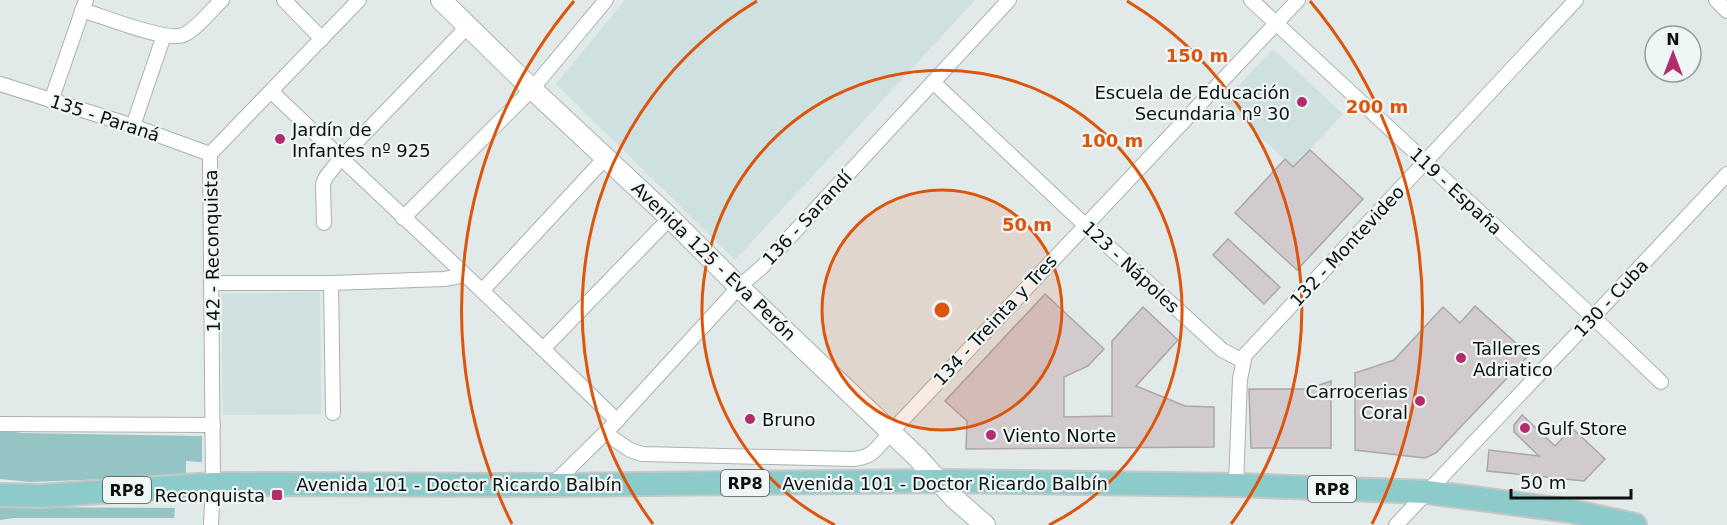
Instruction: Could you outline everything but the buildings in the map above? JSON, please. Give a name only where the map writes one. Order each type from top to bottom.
[{"type":"main road","name":"Avenida 101 - Doctor Ricardo Balbín","points":[[0,495],[41,496],[213,484],[552,485],[938,481],[1236,485],[1427,492],[1571,511],[1635,525]]},
{"type":"street","points":[[51,101],[84,5],[161,35],[181,36],[190,31],[222,0]]},
{"type":"street","points":[[284,0],[322,39]]},
{"type":"street","name":"142 - Reconquista","points":[[211,525],[213,283],[210,154],[359,0]]},
{"type":"street","name":"Avenida 125 - Eva Perón","points":[[441,0],[670,218],[985,525]]},
{"type":"street","points":[[403,218],[532,89],[606,0]]},
{"type":"street","name":"136 - Sarandí","points":[[552,485],[617,421],[739,287],[762,267],[1009,0]]},
{"type":"street","name":"119 - España","points":[[1251,0],[1661,382]]},
{"type":"street","name":"134 - Treinta y Tres","points":[[605,433],[630,450],[642,454],[865,458],[1298,0]]},
{"type":"street","name":"132 - Montevideo","points":[[1243,361],[1245,355],[1576,0]]},
{"type":"street","points":[[1716,0],[1727,11]]},
{"type":"street","points":[[324,223],[323,184],[326,177],[341,158],[468,26]]},
{"type":"street","points":[[133,126],[162,41],[161,35]]},
{"type":"street","name":"123 - Nápoles","points":[[933,82],[1222,350],[1243,361]]},
{"type":"street","name":"135 - Paraná","points":[[0,84],[133,126],[210,154]]},
{"type":"street","points":[[272,92],[403,218],[544,348],[617,421]]},
{"type":"street","points":[[482,291],[606,157]]},
{"type":"street","name":"130 - Cuba","points":[[1396,525],[1727,174]]},
{"type":"street","points":[[544,348],[670,218]]},
{"type":"street","points":[[213,283],[331,283],[444,279],[456,277],[462,272]]},
{"type":"street","points":[[331,283],[333,413]]},
{"type":"street","points":[[1236,485],[1240,379],[1243,361]]},
{"type":"street","points":[[0,424],[213,424]]},
{"type":"shaded area","points":[[625,0],[975,0],[735,260],[556,84]]},
{"type":"shaded area","points":[[1273,49],[1343,114],[1293,167],[1223,102]]},
{"type":"shaded area","points":[[320,292],[321,414],[223,415],[221,294]]},
{"type":"shaded area","points":[[0,430],[22,433],[202,436],[202,462],[186,461],[186,476],[30,482],[0,479]]},
{"type":"shaded area","points":[[0,507],[175,508],[174,518],[14,518],[0,520]]},
{"type":"place","name":"Escuela de Educación Secundaria nº 30","points":[[1302,102]]},
{"type":"place","name":"Jardín de Infantes nº 925","points":[[280,139]]},
{"type":"place","name":"Talleres Adriatico","points":[[1461,358]]},
{"type":"place","name":"Carrocerias Coral","points":[[1420,401]]},
{"type":"place","name":"Bruno","points":[[750,419]]},
{"type":"place","name":"Gulf Store","points":[[1525,428]]},
{"type":"place","name":"Viento Norte","points":[[991,435]]},
{"type":"place","name":"Reconquista","points":[[277,495]]}]
